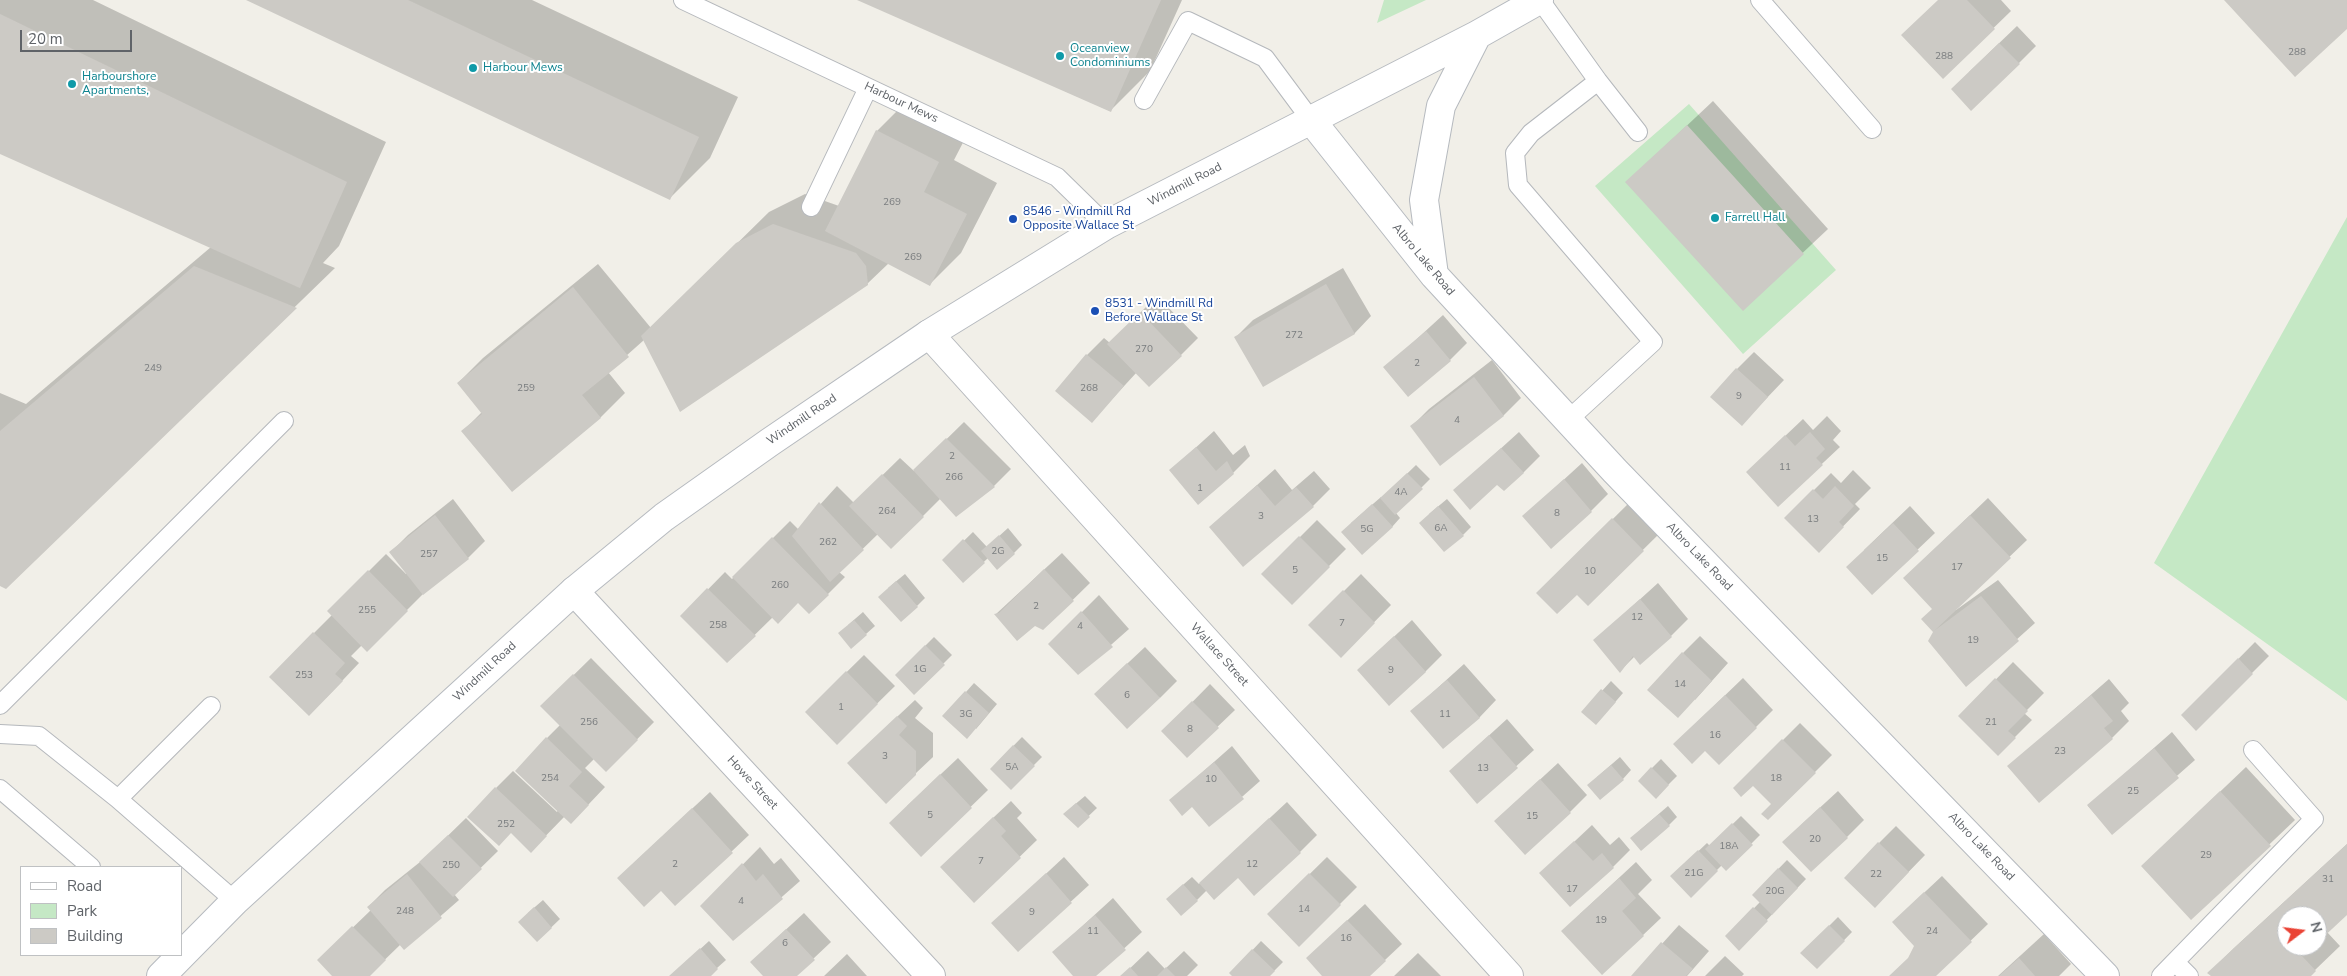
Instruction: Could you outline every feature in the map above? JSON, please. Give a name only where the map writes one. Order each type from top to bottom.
[{"type":"main road","name":"Windmill Road","points":[[182,956],[235,901],[574,591],[672,512],[770,442],[929,334],[1106,225],[1477,35],[1540,0]]},
{"type":"main road","points":[[1434,275],[1424,200],[1439,114],[1441,106],[1477,35]]},
{"type":"main road","name":"Albro Lake Road","points":[[1311,120],[1434,275],[1568,420],[2105,976]]},
{"type":"main road","name":"Wallace Street","points":[[929,334],[1509,976]]},
{"type":"main road","name":"Howe Street","points":[[574,591],[931,976]]},
{"type":"lane","name":"Harbour Mews","points":[[683,0],[1058,177],[1106,225]]},
{"type":"lane","points":[[1540,0],[1598,81],[1638,132]]},
{"type":"lane","points":[[1760,0],[1872,129]]},
{"type":"lane","points":[[1144,100],[1188,21],[1265,58],[1311,120]]},
{"type":"lane","points":[[1568,420],[1653,342],[1518,185],[1515,153],[1531,134],[1598,81]]},
{"type":"lane","points":[[810,207],[868,88]]},
{"type":"lane","points":[[0,705],[284,421]]},
{"type":"lane","points":[[118,799],[211,706]]},
{"type":"lane","points":[[0,734],[39,736],[118,799],[235,901]]},
{"type":"lane","points":[[2161,976],[2314,819],[2253,750]]},
{"type":"lane","points":[[0,789],[90,866]]},
{"type":"lane","points":[[2175,962],[2189,976]]},
{"type":"green space","points":[[1384,0],[1426,0],[1377,23]]},
{"type":"green space","points":[[1689,104],[1836,270],[1743,354],[1595,186]]},
{"type":"green space","points":[[2347,217],[2347,701],[2154,563]]},
{"type":"building","name":"Harbour Mews","points":[[246,0],[408,0],[699,137],[670,200]]},
{"type":"building","name":"Oceanview Condominiums","points":[[857,0],[1161,0],[1111,112]]},
{"type":"building","points":[[1938,0],[1967,0],[1995,29],[1943,79],[1901,35]]},
{"type":"building","points":[[2224,0],[2347,0],[2347,29],[2295,77]]},
{"type":"building","name":"Harbourshore Apartments,","points":[[0,14],[347,182],[300,288],[0,154]]},
{"type":"building","points":[[1999,43],[2020,64],[1971,111],[1951,89]]},
{"type":"building","name":"Farrell Hall","points":[[1687,125],[1804,254],[1743,311],[1625,182]]},
{"type":"building","points":[[876,130],[939,162],[924,192],[967,214],[930,286],[825,231]]},
{"type":"building","points":[[773,224],[856,253],[866,266],[868,285],[680,412],[641,336],[736,243]]},
{"type":"building","points":[[194,266],[297,308],[6,589],[0,586],[0,431]]},
{"type":"building","points":[[1326,284],[1355,334],[1263,387],[1234,337]]},
{"type":"building","points":[[573,287],[629,357],[582,395],[601,418],[512,492],[461,431],[482,414],[457,383]]},
{"type":"building","points":[[1140,312],[1182,356],[1149,387],[1107,344]]},
{"type":"building","points":[[1426,331],[1451,361],[1408,397],[1383,367]]},
{"type":"building","points":[[1086,354],[1124,386],[1092,423],[1055,391]]},
{"type":"building","points":[[1736,368],[1768,397],[1742,426],[1710,397]]},
{"type":"building","points":[[1474,377],[1504,416],[1440,466],[1410,426]]},
{"type":"building","points":[[1810,432],[1825,449],[1816,458],[1823,465],[1778,507],[1746,472],[1785,435],[1795,446]]},
{"type":"building","points":[[946,438],[995,487],[956,517],[913,470]]},
{"type":"building","points":[[1196,447],[1216,471],[1227,461],[1234,474],[1198,505],[1169,470]]},
{"type":"building","points":[[1501,448],[1524,473],[1504,491],[1497,485],[1470,510],[1453,490]]},
{"type":"building","points":[[1407,473],[1423,489],[1395,515],[1380,498]]},
{"type":"building","points":[[882,474],[924,517],[891,549],[849,506]]},
{"type":"building","points":[[1564,479],[1592,512],[1551,549],[1522,516]]},
{"type":"building","points":[[1257,485],[1275,506],[1296,487],[1314,507],[1243,567],[1209,527]]},
{"type":"building","points":[[1835,486],[1854,506],[1839,522],[1844,527],[1819,553],[1784,518],[1813,489],[1823,499]]},
{"type":"building","points":[[819,502],[864,550],[830,582],[792,536]]},
{"type":"building","points":[[1372,504],[1393,527],[1362,555],[1341,532]]},
{"type":"building","points":[[1438,506],[1464,536],[1444,552],[1419,523]]},
{"type":"building","points":[[435,515],[469,559],[423,595],[389,552]]},
{"type":"building","points":[[1970,515],[2011,558],[1934,631],[1981,596],[2019,641],[1966,687],[1928,641],[1933,632],[1921,619],[1932,609],[1903,578]]},
{"type":"building","points":[[1612,518],[1644,551],[1588,606],[1577,595],[1557,614],[1536,593]]},
{"type":"building","points":[[1893,523],[1919,551],[1872,595],[1846,567]]},
{"type":"building","points":[[999,535],[1015,554],[997,570],[981,551]]},
{"type":"building","points":[[1299,536],[1330,567],[1292,605],[1261,574]]},
{"type":"building","points":[[772,537],[829,595],[809,614],[798,603],[778,624],[732,577]]},
{"type":"building","points":[[963,539],[985,563],[963,583],[942,560]]},
{"type":"building","points":[[1044,569],[1074,601],[1043,630],[1035,626],[1017,641],[994,614],[999,613]]},
{"type":"building","points":[[368,570],[408,611],[367,652],[327,611]]},
{"type":"building","points":[[896,581],[918,607],[901,622],[878,597]]},
{"type":"building","points":[[707,588],[756,636],[727,663],[680,616]]},
{"type":"building","points":[[1343,590],[1375,623],[1341,658],[1308,625]]},
{"type":"building","points":[[1640,599],[1672,637],[1640,665],[1633,656],[1620,673],[1593,640]]},
{"type":"building","points":[[1081,611],[1113,647],[1078,675],[1048,644]]},
{"type":"building","points":[[854,620],[867,635],[851,649],[838,633]]},
{"type":"building","points":[[313,632],[345,663],[335,674],[343,681],[309,716],[269,677]]},
{"type":"building","points":[[1394,636],[1426,672],[1389,706],[1357,670]]},
{"type":"building","points":[[925,645],[945,665],[914,695],[895,675]]},
{"type":"building","points":[[1682,652],[1712,681],[1678,718],[1647,690]]},
{"type":"building","points":[[2238,658],[2253,674],[2196,731],[2181,715]]},
{"type":"building","points":[[1127,663],[1160,698],[1127,729],[1094,694]]},
{"type":"building","points":[[846,671],[878,704],[837,745],[805,712]]},
{"type":"building","points":[[573,674],[638,740],[606,772],[540,706]]},
{"type":"building","points":[[1995,678],[2028,711],[2008,731],[2016,738],[1998,756],[1958,716]]},
{"type":"building","points":[[1447,680],[1480,718],[1443,749],[1410,711]]},
{"type":"building","points":[[1601,689],[1616,702],[1596,725],[1581,712]]},
{"type":"building","points":[[965,691],[989,713],[967,739],[942,716]]},
{"type":"building","points":[[1725,695],[1757,728],[1719,765],[1705,751],[1692,764],[1673,744]]},
{"type":"building","points":[[2091,695],[2113,721],[2104,728],[2113,739],[2039,803],[2007,766]]},
{"type":"building","points":[[1192,701],[1219,728],[1187,758],[1161,731]]},
{"type":"building","points":[[897,716],[907,726],[899,735],[916,751],[916,775],[886,804],[847,763]]},
{"type":"building","points":[[1489,735],[1518,768],[1477,804],[1449,771]]},
{"type":"building","points":[[546,737],[582,772],[569,786],[589,805],[571,824],[515,771]]},
{"type":"building","points":[[1782,739],[1816,773],[1768,820],[1761,814],[1771,804],[1753,786],[1741,797],[1733,788]]},
{"type":"building","points":[[1013,745],[1035,766],[1011,790],[990,769]]},
{"type":"building","points":[[2154,748],[2179,778],[2112,835],[2087,805]]},
{"type":"building","points":[[1214,762],[1244,799],[1209,827],[1192,807],[1182,816],[1169,800]]},
{"type":"building","points":[[1611,765],[1624,780],[1600,800],[1587,785]]},
{"type":"building","points":[[1651,767],[1669,785],[1656,799],[1638,781]]},
{"type":"building","points":[[940,774],[972,808],[921,857],[889,823]]},
{"type":"building","points":[[1540,779],[1571,813],[1525,855],[1494,821]]},
{"type":"building","points":[[495,787],[547,836],[531,853],[511,833],[499,846],[467,817]]},
{"type":"building","points":[[2220,791],[2271,846],[2191,920],[2141,866]]},
{"type":"building","points":[[1076,803],[1090,817],[1078,828],[1063,814]]},
{"type":"building","points":[[1820,807],[1848,838],[1811,872],[1782,842]]},
{"type":"building","points":[[692,808],[733,853],[675,906],[661,891],[644,907],[617,878]]},
{"type":"building","points":[[1659,814],[1670,826],[1641,851],[1630,838]]},
{"type":"building","points":[[993,817],[1006,831],[1001,836],[1021,858],[974,903],[940,867]]},
{"type":"building","points":[[1269,818],[1301,853],[1254,896],[1238,878],[1214,900],[1199,883]]},
{"type":"building","points":[[1732,823],[1753,845],[1726,871],[1705,849]]},
{"type":"building","points":[[448,835],[482,869],[453,897],[419,862]]},
{"type":"building","points":[[1574,841],[1593,861],[1602,853],[1614,868],[1570,907],[1539,873]]},
{"type":"building","points":[[1878,842],[1909,872],[1875,908],[1844,878]]},
{"type":"building","points":[[2347,844],[2347,915],[2327,934],[2327,906],[2280,906]]},
{"type":"building","points":[[1698,850],[1718,871],[1691,898],[1670,876]]},
{"type":"building","points":[[742,863],[756,881],[763,874],[783,899],[733,941],[700,906]]},
{"type":"building","points":[[1778,868],[1798,888],[1772,915],[1752,895]]},
{"type":"building","points":[[1046,873],[1072,903],[1018,952],[991,923]]},
{"type":"building","points":[[1309,873],[1341,905],[1299,947],[1267,914]]},
{"type":"building","points":[[407,874],[442,918],[404,950],[367,907]]},
{"type":"building","points":[[1619,878],[1636,898],[1622,911],[1644,936],[1602,975],[1561,931]]},
{"type":"building","points":[[1183,884],[1198,901],[1181,916],[1166,899]]},
{"type":"building","points":[[1924,892],[1972,942],[1936,976],[1889,976],[1908,958],[1914,946],[1892,922]]},
{"type":"building","points":[[534,907],[552,928],[537,942],[518,922]]},
{"type":"building","points":[[1753,907],[1768,921],[1739,951],[1725,936]]},
{"type":"building","points":[[2277,908],[2277,956],[2302,956],[2316,971],[2311,976],[2211,976],[2207,973]]},
{"type":"building","points":[[1095,915],[1126,950],[1096,976],[1073,976],[1052,952]]},
{"type":"building","points":[[1347,920],[1386,961],[1370,976],[1322,976],[1306,958]]},
{"type":"building","points":[[1829,925],[1845,941],[1817,969],[1800,953]]},
{"type":"building","points":[[352,926],[386,960],[370,976],[332,976],[317,960]]},
{"type":"building","points":[[786,929],[815,960],[797,976],[763,976],[750,962]]},
{"type":"building","points":[[1661,942],[1693,969],[1686,976],[1631,976]]},
{"type":"building","points":[[700,948],[718,969],[711,976],[669,976]]},
{"type":"building","points":[[1252,949],[1275,971],[1270,976],[1232,976],[1229,973]]},
{"type":"building","points":[[2019,958],[2035,976],[1999,976]]},
{"type":"building","points":[[1130,967],[1138,976],[1120,976]]},
{"type":"building","points":[[1166,967],[1175,976],[1157,976]]},
{"type":"place","name":"Oceanview Condominiums","points":[[1060,56]]},
{"type":"place","name":"Harbour Mews","points":[[473,68]]},
{"type":"place","name":"Harbourshore Apartments,","points":[[72,84]]},
{"type":"place","name":"Farrell Hall","points":[[1715,218]]},
{"type":"place","name":"8546 - Windmill Rd Opposite Wallace St","points":[[1013,219]]},
{"type":"place","name":"8531 - Windmill Rd Before Wallace St","points":[[1095,311]]}]
